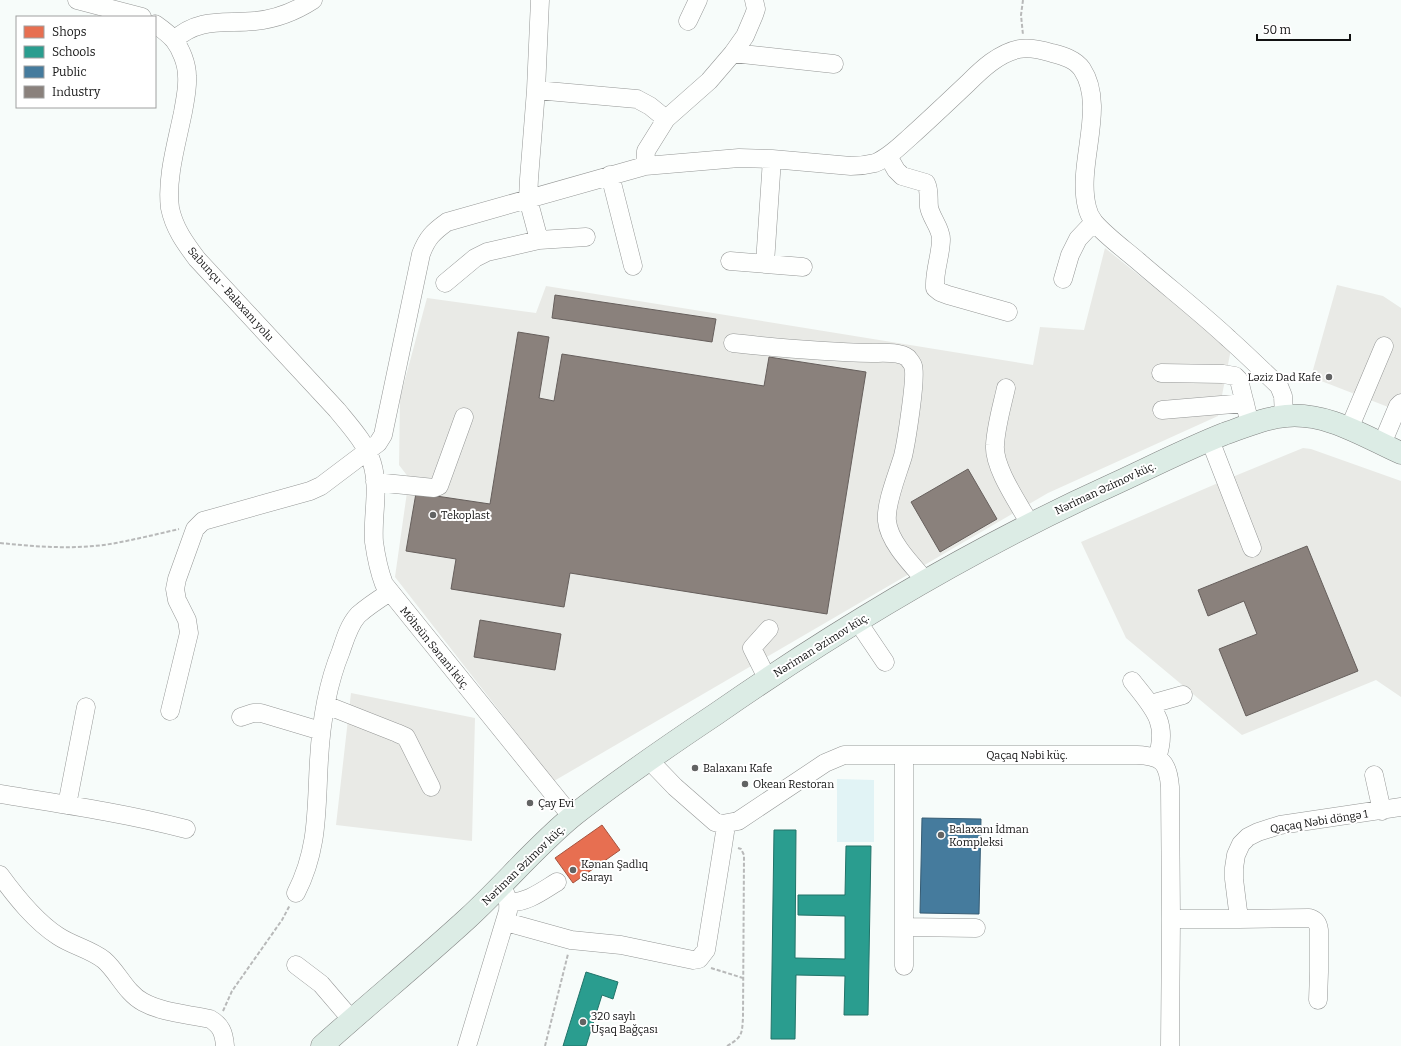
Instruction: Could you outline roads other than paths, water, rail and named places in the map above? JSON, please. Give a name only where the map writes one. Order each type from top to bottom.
[{"type":"main road","name":"Nəriman Əzimov küç.","points":[[322,1046],[469,917],[505,894],[546,839],[572,817],[649,760],[767,678],[926,581],[1030,524],[1210,440],[1250,424],[1284,416],[1312,417],[1327,420],[1391,448]]},
{"type":"street","points":[[77,0],[138,16]]},
{"type":"street","points":[[174,40],[182,33],[197,26],[210,23],[257,21],[284,15],[313,0]]},
{"type":"street","points":[[539,240],[528,199],[536,90],[540,0]]},
{"type":"street","points":[[688,21],[698,0]]},
{"type":"street","points":[[645,166],[646,151],[666,119],[709,81],[733,53],[745,36],[756,9],[754,0]]},
{"type":"street","name":"Sabunçu - Balaxanı yolu","points":[[156,25],[174,40],[181,53],[188,75],[187,90],[170,180],[170,209],[175,224],[184,242],[197,259],[337,410],[358,436],[367,451]]},
{"type":"street","points":[[170,711],[189,633],[187,620],[177,600],[175,590],[177,579],[195,529],[203,521],[310,491],[321,486],[378,444],[383,435],[422,254],[426,241],[434,231],[447,222],[645,166],[739,158],[772,159],[851,166],[862,166],[875,163],[888,156],[929,120],[979,72],[1003,55],[1016,49],[1024,48],[1046,51],[1065,56],[1080,66],[1091,98],[1092,116],[1084,178],[1084,193],[1087,209],[1094,222],[1118,245],[1230,339],[1279,386],[1283,396],[1284,416]]},
{"type":"street","points":[[733,53],[834,64]]},
{"type":"street","points":[[536,90],[637,99],[650,106],[666,119]]},
{"type":"street","points":[[888,156],[896,170],[902,176],[926,183],[929,189],[929,207],[933,220],[939,230],[941,239],[935,278],[936,288],[948,296],[1008,312]]},
{"type":"street","points":[[765,263],[772,159]]},
{"type":"street","points":[[610,175],[633,266]]},
{"type":"street","points":[[1063,279],[1075,244],[1094,222]]},
{"type":"street","points":[[445,283],[481,255],[539,240],[586,237]]},
{"type":"street","points":[[730,262],[765,263],[804,267]]},
{"type":"street","points":[[732,343],[811,351],[886,353],[908,358],[913,366],[915,380],[903,454],[886,519],[888,530],[896,543],[926,581]]},
{"type":"street","points":[[1349,429],[1384,346]]},
{"type":"street","points":[[1161,373],[1223,374],[1235,376],[1239,380],[1250,424]]},
{"type":"street","points":[[1006,388],[994,446],[996,460],[1001,472],[1030,524]]},
{"type":"street","points":[[1162,410],[1245,403]]},
{"type":"street","points":[[1391,448],[1398,406],[1401,403]]},
{"type":"street","points":[[375,482],[434,488],[439,486],[464,417]]},
{"type":"street","points":[[1210,440],[1252,548]]},
{"type":"street","name":"Möhsün Sənani küç.","points":[[367,451],[372,462],[375,482],[374,542],[380,574],[384,584],[572,817]]},
{"type":"street","points":[[296,893],[313,849],[316,832],[321,731],[336,664],[349,630],[357,616],[390,592]]},
{"type":"street","points":[[858,622],[885,662]]},
{"type":"street","points":[[767,678],[752,648],[769,629]]},
{"type":"street","points":[[1132,681],[1158,715],[1162,737],[1157,758],[1164,763],[1169,777],[1171,919],[1170,1046]]},
{"type":"street","points":[[1151,704],[1183,694]]},
{"type":"street","points":[[326,705],[406,737],[431,786]]},
{"type":"street","points":[[67,805],[86,707]]},
{"type":"street","points":[[241,717],[261,712],[321,731]]},
{"type":"street","name":"Qaçaq Nəbi küç.","points":[[722,824],[731,823],[738,820],[833,759],[844,755],[1137,756],[1157,758]]},
{"type":"street","points":[[904,755],[904,966]]},
{"type":"street","points":[[506,922],[572,940],[621,945],[693,960],[699,959],[706,950],[725,832],[722,824],[715,822],[708,816],[675,787],[649,760]]},
{"type":"street","points":[[1374,775],[1382,811]]},
{"type":"street","points":[[0,794],[146,819],[186,829]]},
{"type":"street","name":"Qaçaq Nəbi döngə 1","points":[[1239,919],[1234,868],[1236,855],[1241,844],[1248,837],[1280,825],[1401,807]]},
{"type":"street","points":[[0,875],[30,912],[47,928],[60,937],[87,950],[103,960],[112,968],[134,997],[154,1007],[210,1019],[217,1023],[224,1036],[225,1046]]},
{"type":"street","points":[[505,894],[518,902],[526,900],[557,882]]},
{"type":"street","points":[[467,1046],[506,922],[505,894]]},
{"type":"street","points":[[1171,919],[1309,918],[1315,920],[1318,924],[1319,930],[1320,972],[1318,1000]]},
{"type":"street","points":[[905,927],[976,928]]},
{"type":"street","points":[[296,965],[321,984],[352,1019]]},
{"type":"place","name":"Ləziz Dad Kafe","points":[[1329,377]]},
{"type":"place","name":"Tekoplast","points":[[433,515]]},
{"type":"place","name":"Balaxanı Kafe","points":[[695,768]]},
{"type":"place","name":"Okean Restoran","points":[[745,784]]},
{"type":"place","name":"Çay Evi","points":[[530,803]]},
{"type":"place","name":"Balaxanı İdman Kompleksi","points":[[941,835]]},
{"type":"place","name":"Kənan Şadlıq Sarayı","points":[[573,870]]},
{"type":"place","name":"320 saylı Uşaq Bağçası","points":[[583,1022]]}]
